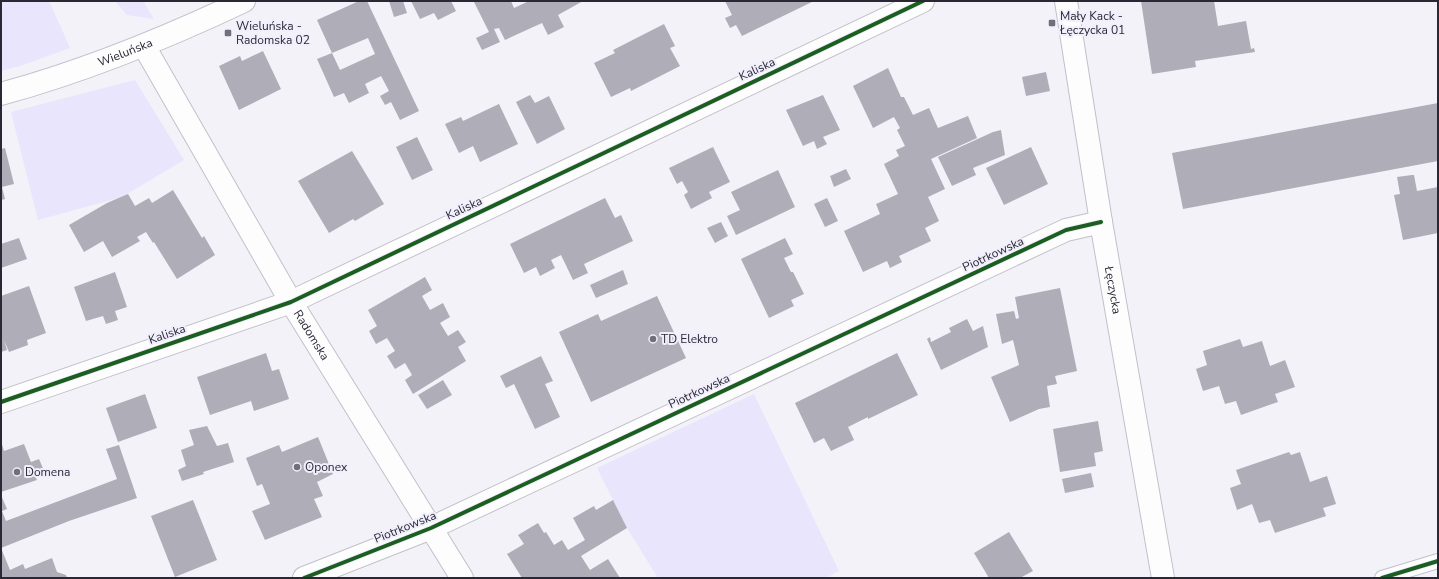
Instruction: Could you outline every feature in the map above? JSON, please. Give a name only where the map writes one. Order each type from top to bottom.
[{"type":"street","name":"Wieluńska","points":[[1,94],[144,46],[244,1]]},
{"type":"street","name":"Kaliska","points":[[1,402],[291,302],[923,1]]},
{"type":"street","name":"Łęczycka","points":[[1066,1],[1163,578]]},
{"type":"street","name":"Radomska","points":[[144,46],[291,302],[462,578]]},
{"type":"street","name":"Piotrkowska","points":[[304,578],[430,528],[1066,230],[1102,222]]},
{"type":"lane","points":[[1382,578],[1438,561]]},
{"type":"shaded area","points":[[1,1],[49,1],[70,48],[23,65],[1,71]]},
{"type":"shaded area","points":[[115,1],[143,1],[154,19],[127,15]]},
{"type":"shaded area","points":[[135,80],[184,160],[122,197],[38,220],[11,112]]},
{"type":"shaded area","points":[[754,394],[839,571],[826,578],[658,578],[627,528],[597,468]]},
{"type":"building","points":[[359,1],[367,1],[419,111],[400,120],[391,102],[385,105],[380,96],[389,91],[381,76],[365,84],[369,93],[349,103],[344,93],[334,97],[317,59],[332,53],[317,20]],"holes":[[[368,38],[375,54],[340,70],[332,53]]]},
{"type":"building","points":[[389,1],[403,1],[407,13],[394,17]]},
{"type":"building","points":[[411,1],[451,1],[456,11],[438,20],[434,13],[420,19]]},
{"type":"building","points":[[511,1],[514,8],[529,1],[583,1],[558,15],[564,27],[548,35],[542,23],[505,40],[499,28],[494,29],[500,42],[482,50],[476,38],[489,32],[474,2]]},
{"type":"building","points":[[725,1],[814,1],[742,36],[736,25],[730,28],[725,18],[732,15]]},
{"type":"building","points":[[1141,1],[1214,1],[1218,26],[1246,21],[1251,49],[1254,48],[1255,52],[1195,61],[1196,67],[1152,74]]},
{"type":"building","points":[[664,24],[675,46],[670,48],[680,66],[631,91],[630,88],[611,97],[594,63],[615,53],[613,50]]},
{"type":"building","points":[[263,51],[281,89],[239,110],[219,66],[240,56],[242,61]]},
{"type":"building","points":[[888,68],[901,97],[904,97],[913,115],[929,108],[938,128],[968,116],[977,138],[931,159],[945,189],[928,197],[939,221],[925,228],[931,241],[899,256],[902,262],[890,268],[887,261],[863,272],[844,231],[880,214],[876,204],[898,194],[884,164],[899,156],[896,150],[905,146],[897,130],[900,128],[894,117],[873,128],[853,86]]},
{"type":"building","points":[[1046,72],[1050,91],[1026,96],[1022,77]]},
{"type":"building","points":[[530,95],[535,103],[549,96],[565,129],[537,144],[516,102]]},
{"type":"building","points":[[823,95],[840,130],[823,137],[827,144],[817,149],[814,141],[803,146],[786,110]]},
{"type":"building","points":[[1438,103],[1438,161],[1183,209],[1172,153]]},
{"type":"building","points":[[499,104],[518,144],[480,162],[473,146],[459,153],[445,124],[461,117],[463,121]]},
{"type":"building","points":[[1001,130],[1005,155],[973,168],[976,175],[952,186],[938,157],[993,132]]},
{"type":"building","points":[[417,137],[433,170],[412,180],[396,147]]},
{"type":"building","points":[[713,147],[730,182],[709,192],[712,198],[691,209],[684,195],[688,192],[682,181],[677,184],[669,168]]},
{"type":"building","points":[[1031,147],[1048,184],[1004,205],[986,168]]},
{"type":"building","points":[[5,148],[14,184],[2,187],[5,199],[1,200],[1,149]]},
{"type":"building","points":[[352,151],[384,204],[355,221],[353,219],[329,233],[298,181]]},
{"type":"building","points":[[846,169],[851,179],[834,187],[830,176]]},
{"type":"building","points":[[778,170],[795,207],[736,235],[727,216],[740,210],[731,192]]},
{"type":"building","points":[[1414,175],[1417,191],[1438,187],[1438,233],[1403,240],[1394,195],[1400,194],[1397,177]]},
{"type":"building","points":[[173,190],[202,238],[204,236],[215,255],[177,279],[146,232],[137,237],[140,241],[112,257],[103,241],[84,252],[69,225],[107,203],[128,194],[135,206],[149,198],[152,203]]},
{"type":"building","points":[[605,198],[615,218],[621,215],[633,241],[584,264],[588,273],[573,280],[561,255],[551,260],[555,268],[540,276],[536,267],[524,273],[510,244]]},
{"type":"building","points":[[827,198],[838,221],[825,227],[814,204]]},
{"type":"building","points":[[721,222],[728,236],[715,243],[707,228]]},
{"type":"building","points":[[19,238],[27,259],[1,268],[1,244]]},
{"type":"building","points":[[785,238],[793,254],[784,258],[804,294],[791,300],[794,306],[769,318],[741,259]]},
{"type":"building","points":[[623,270],[628,284],[596,298],[590,285]]},
{"type":"building","points":[[115,272],[127,307],[115,311],[118,320],[106,324],[103,316],[86,321],[74,287]]},
{"type":"building","points":[[425,277],[432,290],[422,296],[430,310],[443,303],[450,317],[440,323],[448,336],[458,330],[466,342],[458,347],[466,361],[413,394],[405,380],[412,375],[405,363],[395,369],[387,356],[395,351],[387,338],[376,344],[369,331],[377,326],[368,310]]},
{"type":"building","points":[[29,286],[46,333],[27,340],[28,345],[9,352],[4,340],[7,350],[1,352],[1,296]]},
{"type":"building","points":[[1060,288],[1077,371],[1055,376],[1057,384],[1047,386],[1050,407],[1039,409],[1010,422],[991,377],[1019,365],[1013,340],[1002,344],[996,314],[1014,311],[1016,319],[1019,318],[1015,297]]},
{"type":"building","points":[[657,296],[686,358],[591,402],[559,332],[598,314],[601,321]]},
{"type":"building","points":[[967,319],[973,331],[983,326],[988,347],[941,370],[927,339],[930,337],[931,342],[951,332],[949,328]]},
{"type":"building","points":[[1240,339],[1243,347],[1262,341],[1270,366],[1285,360],[1295,387],[1275,394],[1278,402],[1241,415],[1236,401],[1225,404],[1219,386],[1203,391],[1196,369],[1207,365],[1203,351]]},
{"type":"building","points":[[266,353],[272,371],[279,369],[289,399],[254,411],[251,401],[210,415],[197,377]]},
{"type":"building","points":[[897,353],[918,395],[848,427],[854,440],[831,451],[824,438],[814,443],[795,403]]},
{"type":"building","points":[[541,356],[553,381],[545,384],[560,417],[535,429],[514,384],[506,388],[500,376]]},
{"type":"building","points":[[443,380],[452,395],[427,409],[418,395]]},
{"type":"building","points":[[145,394],[157,428],[118,442],[106,408]]},
{"type":"building","points":[[1098,421],[1103,451],[1094,453],[1096,466],[1060,472],[1053,429]]},
{"type":"building","points":[[207,426],[217,446],[228,443],[234,462],[203,472],[204,474],[182,481],[178,470],[186,466],[181,450],[194,445],[189,430]]},
{"type":"building","points":[[318,437],[333,474],[317,482],[323,496],[314,499],[322,517],[265,540],[252,511],[270,504],[262,484],[257,486],[246,458],[279,445],[282,452]]},
{"type":"building","points":[[1,441],[4,451],[24,444],[31,462],[39,459],[45,473],[35,476],[37,480],[1,492]]},
{"type":"building","points":[[119,445],[137,498],[69,521],[1,548],[1,495],[7,509],[2,511],[6,521],[117,479],[106,449]]},
{"type":"building","points":[[1289,452],[1291,455],[1300,452],[1310,482],[1327,476],[1336,504],[1323,508],[1326,516],[1275,533],[1270,520],[1259,523],[1252,504],[1237,510],[1230,488],[1241,484],[1236,470]]},
{"type":"building","points":[[1091,473],[1094,487],[1065,493],[1062,479]]},
{"type":"building","points":[[193,500],[217,560],[175,577],[151,516]]},
{"type":"building","points":[[613,500],[627,528],[581,556],[590,570],[608,559],[620,578],[522,578],[507,554],[524,544],[518,535],[538,523],[554,545],[562,540],[568,550],[585,540],[573,518],[594,506],[596,510]]},
{"type":"building","points":[[1009,532],[1033,571],[1020,578],[989,578],[974,553]]},
{"type":"building","points":[[1,548],[10,570],[23,564],[25,569],[52,558],[57,572],[66,575],[67,578],[1,578]]},
{"type":"cycle path","points":[[1,402],[291,302],[923,1]]},
{"type":"cycle path","points":[[304,578],[431,528],[1066,230],[1101,222]]},
{"type":"cycle path","points":[[1382,578],[1438,561]]},
{"type":"place","name":"Mały Kack - Łęczycka 01","points":[[1052,23]]},
{"type":"place","name":"Wieluńska - Radomska 02","points":[[228,33]]},
{"type":"place","name":"TD Elektro","points":[[653,339]]},
{"type":"place","name":"Oponex","points":[[297,467]]},
{"type":"place","name":"Domena","points":[[17,472]]}]
